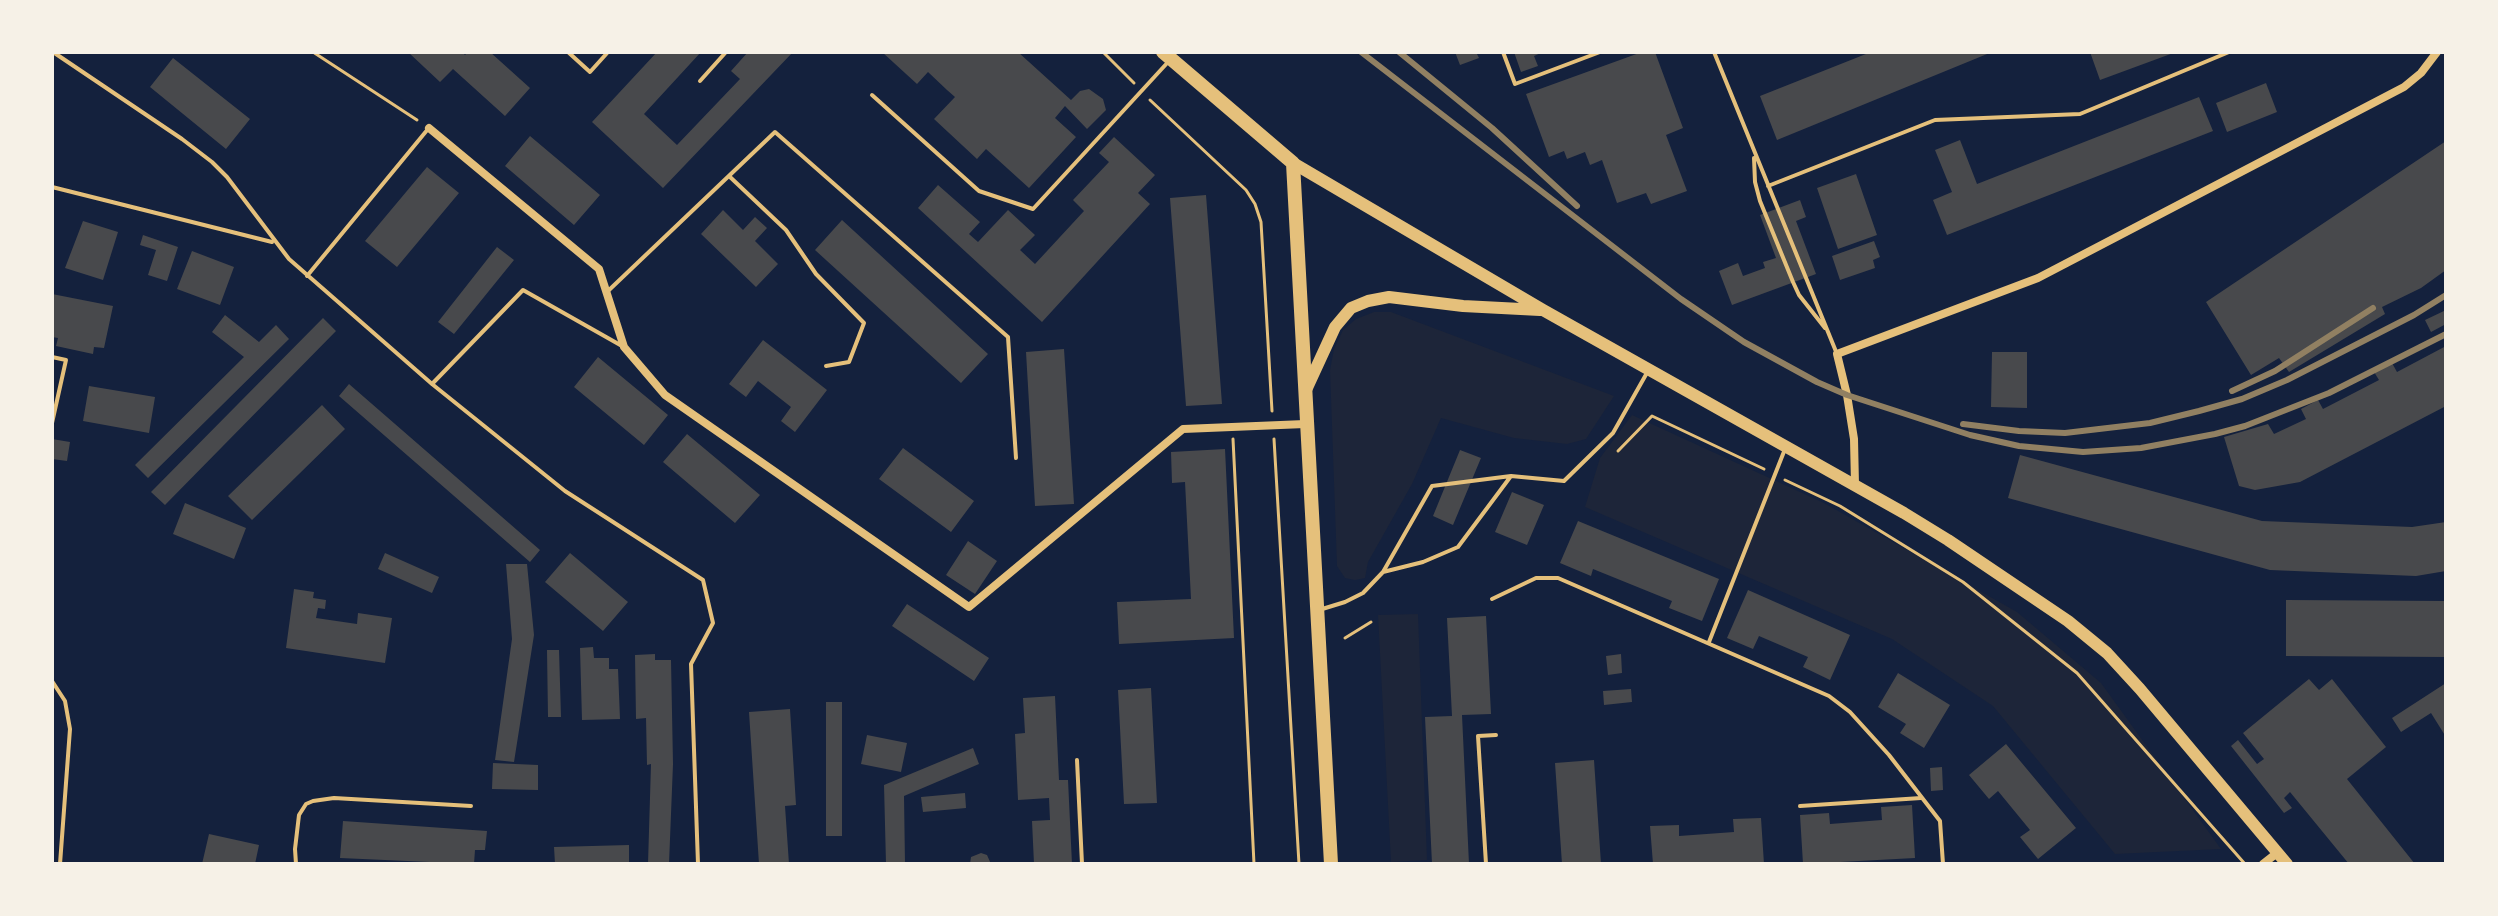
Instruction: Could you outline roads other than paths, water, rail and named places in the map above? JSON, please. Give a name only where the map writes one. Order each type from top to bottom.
[{"type":"main road","points":[[1167,56],[1293,163],[1543,310],[1855,485],[1970,554],[2068,621],[2107,653],[2287,864]]},
{"type":"main road","points":[[1293,163],[1331,864]]},
{"type":"main road","points":[[1304,395],[1335,327],[1351,308],[1368,301],[1389,297],[1463,306],[1543,310]]},
{"type":"street","points":[[1855,485],[1854,439],[1837,354],[2038,278],[2404,87],[2421,73],[2437,52]]},
{"type":"street","points":[[429,128],[599,269],[624,347],[665,395],[969,607],[1183,429],[1305,424]]},
{"type":"street","points":[[2263,864],[2277,853]]},
{"type":"lane","points":[[53,52],[212,162],[227,177],[274,242],[307,276],[432,384],[565,491],[703,580],[713,623],[691,664],[698,864]]},
{"type":"lane","points":[[568,52],[590,72],[608,52]]},
{"type":"lane","points":[[700,81],[726,52]]},
{"type":"lane","points":[[1503,52],[1515,84],[1600,52]]},
{"type":"lane","points":[[1714,52],[1837,354]]},
{"type":"lane","points":[[1768,186],[1935,120],[2080,114],[2229,52]]},
{"type":"lane","points":[[872,95],[979,191],[1033,209],[1167,56]]},
{"type":"lane","points":[[307,276],[429,128]]},
{"type":"lane","points":[[606,292],[775,132],[1008,337],[1016,458]]},
{"type":"lane","points":[[1754,152],[1755,182],[1760,201],[1787,269],[1799,295],[1828,333]]},
{"type":"lane","points":[[729,176],[786,230],[816,274],[864,323],[849,362],[826,366]]},
{"type":"lane","points":[[52,187],[274,242]]},
{"type":"lane","points":[[432,384],[523,290],[624,347]]},
{"type":"lane","points":[[52,357],[66,360],[52,423]]},
{"type":"lane","points":[[1318,610],[1363,593],[1383,572],[1432,486],[1511,476],[1564,481],[1613,433],[1649,369]]},
{"type":"lane","points":[[1709,643],[1786,446]]},
{"type":"lane","points":[[1383,572],[1423,562],[1458,547],[1511,476]]},
{"type":"lane","points":[[1492,599],[1536,578],[1558,578],[1829,696],[1870,733],[1940,821],[1943,864]]},
{"type":"lane","points":[[52,681],[65,701],[70,729],[60,864]]},
{"type":"lane","points":[[1486,864],[1478,736],[1496,735]]},
{"type":"lane","points":[[1077,760],[1082,864]]},
{"type":"lane","points":[[296,864],[299,815],[301,809],[313,801],[334,798],[471,806]]},
{"type":"lane","points":[[1800,806],[1921,798]]},
{"type":"railway","points":[[1361,52],[1681,299],[1744,342],[1847,395],[1970,435],[2019,446],[2083,452],[2141,448],[2215,434],[2245,426],[2329,393],[2446,334]]},
{"type":"railway","points":[[1399,52],[1492,128],[1577,206]]},
{"type":"railway","points":[[1963,424],[2065,433],[2150,423],[2199,411],[2242,399],[2287,380],[2414,315],[2446,295]]},
{"type":"railway","points":[[2232,391],[2275,371],[2373,308]]}]
